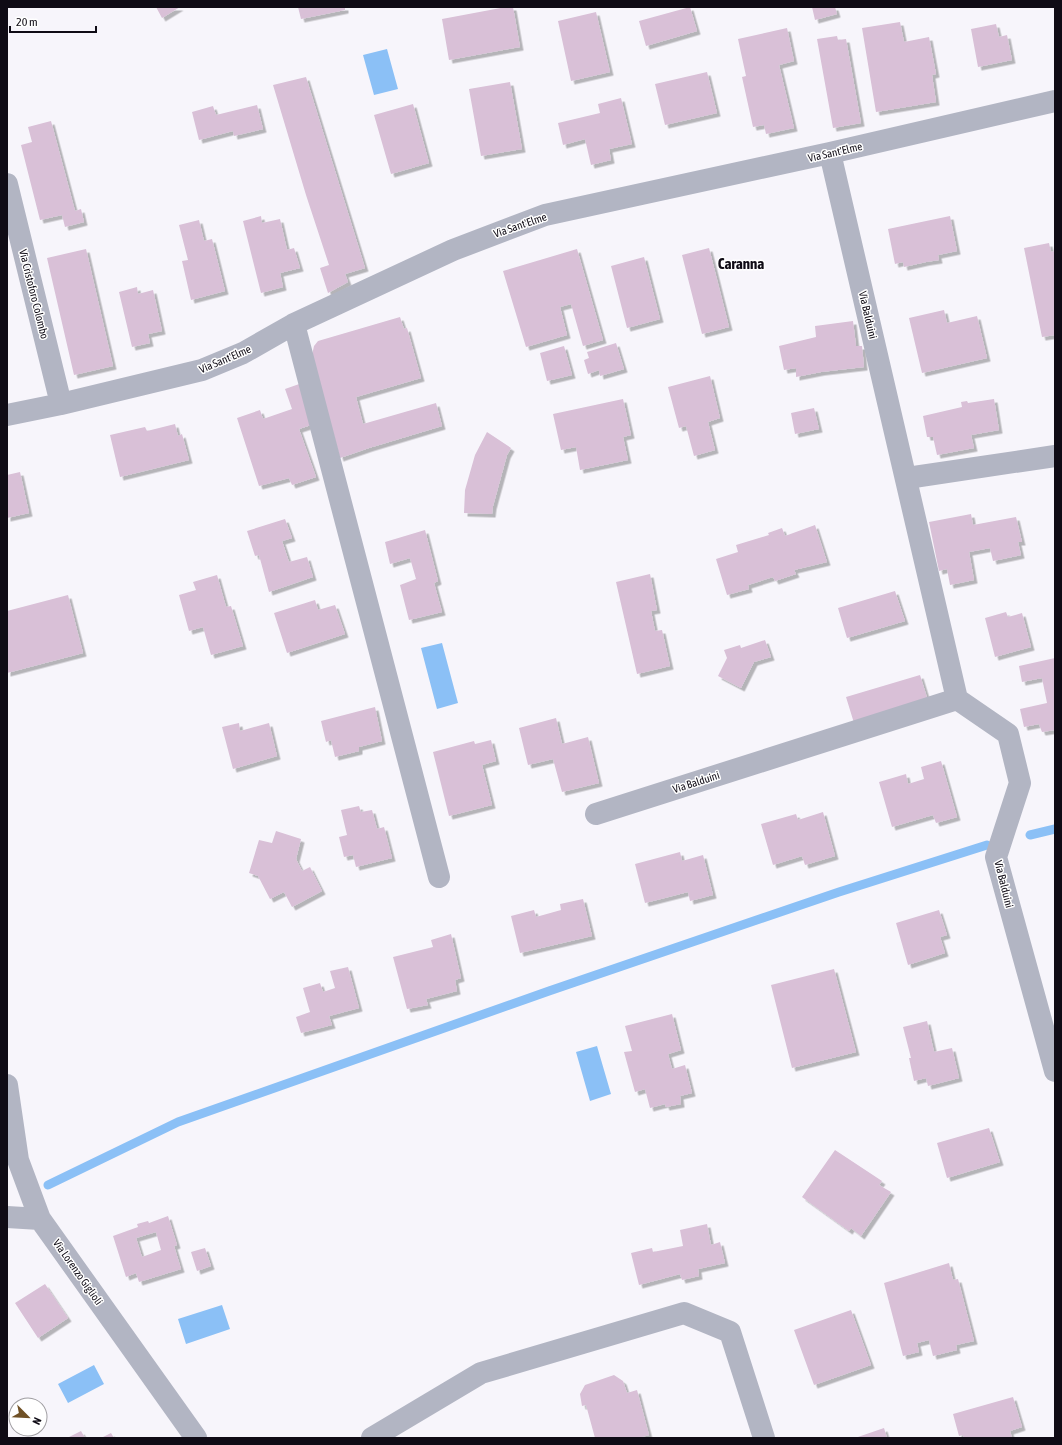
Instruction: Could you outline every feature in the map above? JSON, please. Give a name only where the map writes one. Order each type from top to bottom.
[{"type":"street","name":"Via Sant'Elme","points":[[7,415],[61,404],[202,370],[243,353],[294,324],[453,250],[545,215],[830,153],[1055,100]]},
{"type":"street","name":"Via Balduini","points":[[830,153],[957,699],[1008,734],[1020,783],[996,857],[1055,1071]]},
{"type":"street","name":"Via Cristoforo Colombo","points":[[7,184],[61,404]]},
{"type":"street","points":[[294,324],[439,877]]},
{"type":"street","points":[[906,478],[1055,456]]},
{"type":"street","name":"Via Balduini","points":[[596,814],[957,699]]},
{"type":"street","name":"Via Lorenzo Giglioli","points":[[7,1085],[18,1160],[40,1219],[196,1438]]},
{"type":"street","points":[[7,1217],[40,1219]]},
{"type":"street","points":[[372,1438],[481,1374],[684,1313],[730,1332],[764,1438]]},
{"type":"water","points":[[387,49],[398,89],[374,95],[363,55]]},
{"type":"water","points":[[442,643],[458,703],[437,709],[421,648]]},
{"type":"water","points":[[597,1046],[611,1094],[590,1101],[576,1052]]},
{"type":"water","points":[[222,1305],[230,1329],[186,1344],[178,1319]]},
{"type":"water","points":[[94,1365],[104,1384],[68,1403],[58,1384]]},
{"type":"building","points":[[156,7],[180,7],[162,18]]},
{"type":"building","points":[[298,7],[345,7],[345,10],[301,19]]},
{"type":"building","points":[[513,7],[520,47],[449,60],[442,19]]},
{"type":"building","points":[[690,7],[697,31],[646,46],[639,21]]},
{"type":"building","points":[[812,7],[835,7],[837,14],[815,20]]},
{"type":"building","points":[[596,12],[610,72],[571,81],[558,21]]},
{"type":"building","points":[[900,22],[904,42],[929,37],[936,74],[932,75],[936,102],[876,112],[862,28]]},
{"type":"building","points":[[996,24],[999,37],[1007,35],[1012,60],[978,67],[971,29]]},
{"type":"building","points":[[787,28],[794,61],[779,65],[794,128],[766,134],[764,125],[753,127],[742,77],[746,76],[738,39]]},
{"type":"building","points":[[837,36],[838,40],[846,39],[861,123],[833,128],[817,39]]},
{"type":"building","points":[[707,72],[717,113],[665,125],[655,84]]},
{"type":"building","points":[[306,77],[365,268],[345,274],[348,282],[328,293],[320,268],[329,265],[273,85]]},
{"type":"building","points":[[510,82],[522,149],[481,156],[469,89]]},
{"type":"building","points":[[621,98],[632,144],[609,149],[611,160],[591,165],[585,139],[563,145],[558,123],[600,113],[598,104]]},
{"type":"building","points":[[413,104],[429,163],[391,174],[374,115]]},
{"type":"building","points":[[257,105],[263,129],[234,136],[233,131],[199,140],[192,112],[213,106],[216,115]]},
{"type":"building","points":[[51,121],[75,211],[81,209],[84,222],[65,227],[62,215],[40,220],[21,145],[32,142],[28,127]]},
{"type":"building","points":[[261,216],[262,223],[280,219],[287,250],[294,248],[300,268],[280,273],[283,287],[261,293],[243,221]]},
{"type":"building","points":[[950,216],[957,251],[938,255],[939,260],[904,267],[903,262],[895,264],[888,229]]},
{"type":"building","points":[[199,220],[204,241],[212,239],[225,291],[191,300],[182,261],[188,260],[179,225]]},
{"type":"building","points":[[1049,243],[1051,252],[1055,251],[1055,335],[1042,337],[1024,248]]},
{"type":"building","points":[[709,248],[729,327],[702,334],[682,255]]},
{"type":"building","points":[[86,249],[113,366],[74,375],[47,258]]},
{"type":"building","points":[[577,249],[603,340],[583,346],[571,304],[560,307],[567,335],[526,347],[503,271]]},
{"type":"building","points":[[644,257],[660,319],[627,328],[611,266]]},
{"type":"building","points":[[137,287],[138,294],[153,290],[162,331],[148,334],[150,343],[132,347],[119,292]]},
{"type":"building","points":[[944,310],[947,323],[977,316],[987,358],[922,373],[909,318]]},
{"type":"building","points":[[400,317],[404,329],[407,328],[421,378],[356,397],[363,424],[436,403],[442,426],[340,458],[312,355],[314,346],[318,341]]},
{"type":"building","points":[[853,321],[856,346],[862,346],[864,367],[821,372],[796,377],[796,368],[784,370],[779,346],[816,337],[815,326]]},
{"type":"building","points":[[616,343],[624,369],[600,376],[599,370],[588,374],[584,360],[589,358],[587,352]]},
{"type":"building","points":[[564,346],[572,375],[547,381],[540,353]]},
{"type":"building","points":[[710,376],[720,418],[708,422],[715,450],[694,456],[686,426],[679,428],[668,387]]},
{"type":"building","points":[[302,383],[314,424],[299,429],[316,477],[292,485],[289,478],[259,486],[237,418],[260,410],[263,419],[292,409],[285,389]]},
{"type":"building","points":[[623,399],[631,435],[623,437],[628,460],[580,470],[576,447],[561,450],[553,414]]},
{"type":"building","points":[[994,399],[999,430],[971,435],[974,448],[937,455],[933,437],[927,437],[923,416],[962,407],[961,402],[967,401],[968,403]]},
{"type":"building","points":[[814,408],[819,429],[795,434],[791,413]]},
{"type":"building","points":[[175,424],[178,436],[182,434],[189,460],[120,477],[110,435],[145,427],[147,431]]},
{"type":"building","points":[[487,432],[511,448],[507,455],[492,514],[464,513],[465,490],[475,455]]},
{"type":"building","points":[[20,472],[29,513],[7,518],[7,475]]},
{"type":"building","points":[[971,514],[973,525],[1016,517],[1022,542],[1018,542],[1021,555],[993,561],[990,548],[969,552],[974,580],[950,585],[947,569],[939,571],[929,522]]},
{"type":"building","points":[[285,519],[292,538],[282,541],[289,562],[307,557],[313,577],[269,592],[259,555],[255,556],[247,531]]},
{"type":"building","points":[[815,525],[827,562],[794,570],[796,574],[775,581],[773,577],[748,585],[749,589],[727,595],[716,559],[738,552],[736,545],[769,535],[768,533],[782,528],[785,536]]},
{"type":"building","points":[[425,530],[438,581],[434,583],[442,612],[409,620],[400,585],[416,579],[410,558],[390,564],[385,542]]},
{"type":"building","points":[[650,574],[657,610],[651,611],[655,631],[662,630],[670,666],[637,674],[616,582]]},
{"type":"building","points":[[217,575],[226,607],[231,606],[243,646],[211,655],[203,627],[189,631],[179,595],[196,590],[193,582]]},
{"type":"building","points":[[895,591],[905,621],[847,638],[838,608]]},
{"type":"building","points":[[68,595],[83,653],[7,673],[7,611]]},
{"type":"building","points":[[315,600],[318,610],[335,605],[345,634],[287,653],[274,613]]},
{"type":"building","points":[[1006,612],[1008,617],[1022,613],[1031,647],[995,657],[985,618]]},
{"type":"building","points":[[765,640],[771,657],[754,662],[741,688],[718,676],[727,658],[724,650],[740,645],[741,648]]},
{"type":"building","points":[[1055,658],[1055,730],[1042,732],[1039,724],[1024,727],[1020,709],[1047,703],[1042,678],[1022,682],[1019,666]]},
{"type":"building","points":[[920,675],[928,701],[854,723],[846,697]]},
{"type":"building","points":[[375,707],[382,741],[359,747],[359,751],[335,757],[331,740],[326,742],[321,721]]},
{"type":"building","points":[[556,718],[562,744],[588,737],[599,783],[562,792],[553,759],[528,765],[519,728]]},
{"type":"building","points":[[239,723],[240,731],[269,723],[277,756],[233,769],[222,727]]},
{"type":"building","points":[[491,740],[496,761],[482,765],[492,805],[449,816],[433,752],[474,741],[475,744]]},
{"type":"building","points":[[941,761],[957,817],[936,823],[933,815],[892,827],[879,782],[906,774],[908,784],[924,779],[921,767]]},
{"type":"building","points":[[359,806],[361,812],[372,810],[377,829],[384,827],[392,858],[356,867],[353,855],[344,857],[339,837],[347,835],[341,810]]},
{"type":"building","points":[[823,812],[835,856],[805,865],[802,856],[773,865],[761,824],[796,814],[798,820]]},
{"type":"building","points":[[276,831],[301,839],[296,859],[302,871],[310,867],[322,891],[292,907],[284,892],[270,899],[258,876],[249,873],[259,840],[272,843]]},
{"type":"building","points":[[680,852],[682,861],[703,855],[713,895],[690,901],[688,892],[645,903],[635,864]]},
{"type":"building","points":[[583,899],[592,936],[520,953],[511,916],[534,910],[536,917],[561,910],[560,904]]},
{"type":"building","points":[[939,910],[947,935],[940,937],[945,953],[908,965],[896,923]]},
{"type":"building","points":[[451,934],[461,978],[455,980],[457,991],[426,999],[428,1005],[407,1009],[393,957],[433,947],[431,940]]},
{"type":"building","points":[[348,967],[359,1008],[329,1016],[332,1025],[301,1033],[296,1017],[310,1012],[303,988],[320,983],[323,992],[335,988],[330,971]]},
{"type":"building","points":[[834,969],[856,1052],[792,1068],[771,985]]},
{"type":"building","points":[[672,1014],[681,1050],[668,1054],[672,1069],[685,1065],[692,1093],[680,1096],[681,1104],[666,1107],[665,1104],[650,1108],[645,1089],[635,1092],[624,1052],[632,1051],[625,1026]]},
{"type":"building","points":[[927,1021],[934,1052],[952,1048],[959,1078],[928,1086],[926,1078],[914,1081],[909,1058],[911,1058],[903,1027]]},
{"type":"building","points":[[989,1128],[1000,1162],[947,1178],[937,1143]]},
{"type":"building","points":[[835,1150],[882,1181],[879,1185],[891,1192],[861,1236],[851,1228],[849,1231],[802,1197]]},
{"type":"building","points":[[168,1216],[177,1245],[174,1246],[181,1269],[139,1282],[136,1273],[126,1277],[113,1236],[138,1227],[137,1224],[148,1221],[149,1223]],"holes":[[[156,1232],[161,1250],[142,1257],[136,1238]]]},
{"type":"building","points":[[707,1224],[711,1245],[720,1242],[725,1263],[698,1269],[699,1276],[682,1280],[680,1274],[639,1285],[631,1253],[652,1248],[653,1252],[683,1246],[680,1230]]},
{"type":"building","points":[[205,1248],[211,1266],[197,1271],[191,1252]]},
{"type":"building","points":[[949,1263],[953,1280],[958,1279],[974,1341],[956,1345],[957,1350],[933,1356],[929,1340],[917,1343],[919,1352],[903,1356],[884,1283]]},
{"type":"building","points":[[45,1284],[68,1318],[38,1338],[15,1303]]},
{"type":"building","points":[[851,1310],[871,1365],[814,1385],[794,1330]]},
{"type":"building","points":[[614,1375],[623,1381],[627,1393],[637,1390],[649,1435],[638,1438],[595,1438],[586,1405],[582,1406],[580,1394],[585,1385]]},
{"type":"building","points":[[1013,1397],[1022,1427],[1010,1431],[1012,1438],[964,1438],[963,1435],[959,1436],[953,1414]]},
{"type":"building","points":[[884,1428],[887,1438],[855,1438]]},
{"type":"building","points":[[81,1431],[85,1438],[67,1438]]},
{"type":"building","points":[[111,1433],[114,1438],[101,1438]]},
{"type":"waterway","points":[[1030,835],[1055,829]]},
{"type":"waterway","points":[[48,1185],[178,1122],[549,991],[839,892],[987,845]]},
{"type":"district","name":"Caranna","points":[[741,264]]}]
